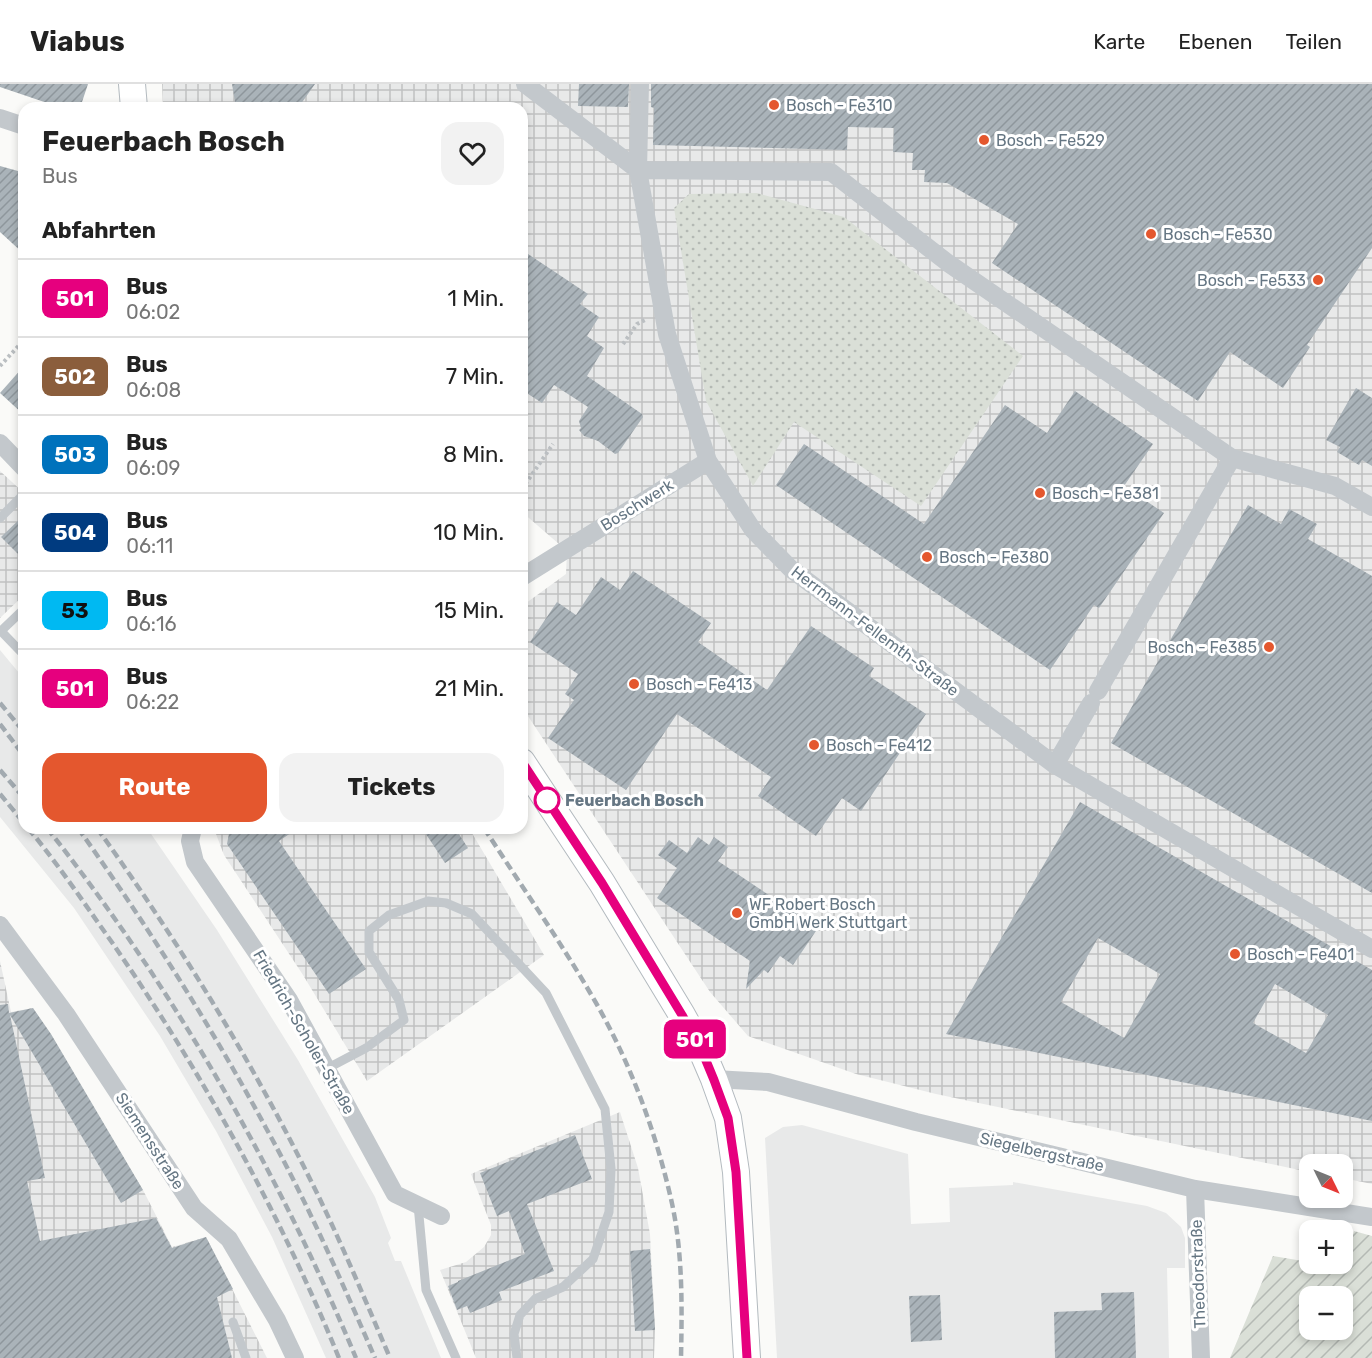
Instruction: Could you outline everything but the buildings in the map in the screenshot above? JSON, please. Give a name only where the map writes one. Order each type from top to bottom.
[{"type":"main road","points":[[132,84],[134,102]]},
{"type":"main road","points":[[528,771],[602,883],[682,1015],[702,1051],[714,1080],[728,1118],[736,1172],[747,1358]]},
{"type":"street","points":[[525,84],[638,170],[831,172],[948,263],[1232,458],[1335,486],[1372,507]]},
{"type":"street","name":"Herrmann-Fellemth-Straße","points":[[640,84],[638,170],[667,334],[708,461],[753,530],[791,570],[1055,765],[1372,949]]},
{"type":"street","points":[[0,118],[18,124]]},
{"type":"street","points":[[0,443],[18,462]]},
{"type":"street","points":[[1055,765],[1232,458]]},
{"type":"street","name":"Boschwerk","points":[[528,573],[708,461]]},
{"type":"street","name":"Friedrich-Scholer-Straße","points":[[192,834],[190,841],[195,862],[288,1000],[328,1068],[395,1194],[441,1216]]},
{"type":"street","name":"Siemensstraße","points":[[0,925],[66,1014],[194,1208],[230,1239],[277,1320],[295,1358]]},
{"type":"street","name":"Siegelbergstraße","points":[[714,1080],[768,1082],[916,1122],[1196,1189],[1372,1217]]},
{"type":"street","name":"Theodorstraße","points":[[1196,1189],[1202,1358]]},
{"type":"lane","points":[[0,518],[18,500]]},
{"type":"lane","points":[[18,615],[1,631],[18,649]]},
{"type":"lane","points":[[328,1068],[366,1047],[404,1020],[399,1000],[369,952],[369,931],[389,915],[428,901],[446,903],[472,914],[546,993],[605,1109],[611,1169],[609,1212],[593,1259],[563,1287],[535,1299],[520,1315],[514,1334],[517,1358]]},
{"type":"lane","points":[[418,1205],[426,1290],[456,1358]]},
{"type":"lane","points":[[233,1322],[246,1358]]},
{"type":"path","points":[[623,344],[637,324],[663,310]]},
{"type":"path","points":[[0,366],[18,346]]},
{"type":"path","points":[[528,480],[553,444]]},
{"type":"shaded area","points":[[162,84],[1372,84],[1372,1184],[1353,1180],[1353,1154],[1299,1154],[1299,1170],[936,1094],[856,1074],[748,1036],[710,992],[528,716],[528,602],[566,574],[567,551],[528,517],[528,102],[163,102]]},
{"type":"shaded area","points":[[757,193],[844,217],[1023,356],[921,506],[794,422],[753,486],[706,401],[674,208],[689,194]]},
{"type":"shaded area","points":[[0,471],[18,488],[18,601],[0,618]]},
{"type":"shaded area","points":[[0,650],[18,672],[18,834],[151,834],[217,930],[298,1060],[375,1197],[391,1238],[388,1243],[395,1261],[401,1261],[441,1358],[326,1358],[272,1237],[216,1131],[160,1036],[74,908],[0,817]]},
{"type":"shaded area","points":[[216,834],[473,834],[544,955],[367,1081],[303,975],[224,855]]},
{"type":"shaded area","points":[[0,961],[11,1012],[33,1008],[143,1190],[172,1247],[206,1237],[267,1358],[0,1358]]},
{"type":"shaded area","points":[[620,1112],[638,1168],[650,1234],[655,1330],[654,1358],[476,1358],[440,1270],[466,1262],[484,1247],[491,1235],[491,1225],[471,1174]]},
{"type":"shaded area","points":[[802,1125],[908,1154],[911,1224],[950,1222],[949,1188],[1013,1185],[1013,1182],[1147,1206],[1166,1213],[1181,1227],[1185,1238],[1185,1268],[1167,1268],[1169,1358],[777,1358],[765,1138],[783,1127]]},
{"type":"shaded area","points":[[1354,1231],[1372,1236],[1372,1358],[1230,1358],[1273,1256],[1299,1260],[1299,1274],[1353,1274]]},
{"type":"railway","points":[[0,703],[18,725]]},
{"type":"railway","points":[[0,724],[18,748]]},
{"type":"railway","points":[[0,770],[18,791]]},
{"type":"railway","points":[[0,794],[18,816]]},
{"type":"railway","points":[[33,834],[111,941],[207,1091],[291,1249],[339,1358]]},
{"type":"railway","points":[[52,834],[137,952],[180,1016],[219,1082],[293,1219],[356,1358]]},
{"type":"railway","points":[[82,834],[176,975],[245,1089],[310,1213],[375,1358]]},
{"type":"railway","points":[[101,834],[182,953],[259,1082],[328,1217],[390,1358]]},
{"type":"railway","points":[[488,834],[592,996],[618,1044],[649,1121],[665,1173],[678,1238],[681,1278],[681,1358]]},
{"type":"bus line","name":"501","points":[[528,771],[602,883],[682,1015],[702,1051],[714,1080],[728,1118],[736,1172],[747,1358]]},
{"type":"place","name":"Bosch - Fe310","points":[[774,105]]},
{"type":"place","name":"Bosch - Fe529","points":[[984,140]]},
{"type":"place","name":"Bosch - Fe530","points":[[1151,234]]},
{"type":"place","name":"Bosch - Fe533","points":[[1318,280]]},
{"type":"place","name":"Bosch - Fe381","points":[[1040,493]]},
{"type":"place","name":"Bosch - Fe380","points":[[927,557]]},
{"type":"place","name":"Bosch - Fe385","points":[[1269,647]]},
{"type":"place","name":"Bosch - Fe413","points":[[634,684]]},
{"type":"place","name":"Bosch - Fe412","points":[[814,745]]},
{"type":"place","name":"Feuerbach Bosch","points":[[547,800]]},
{"type":"place","name":"WF Robert Bosch GmbH Werk Stuttgart","points":[[737,913]]},
{"type":"place","name":"Bosch - Fe401","points":[[1235,954]]}]
